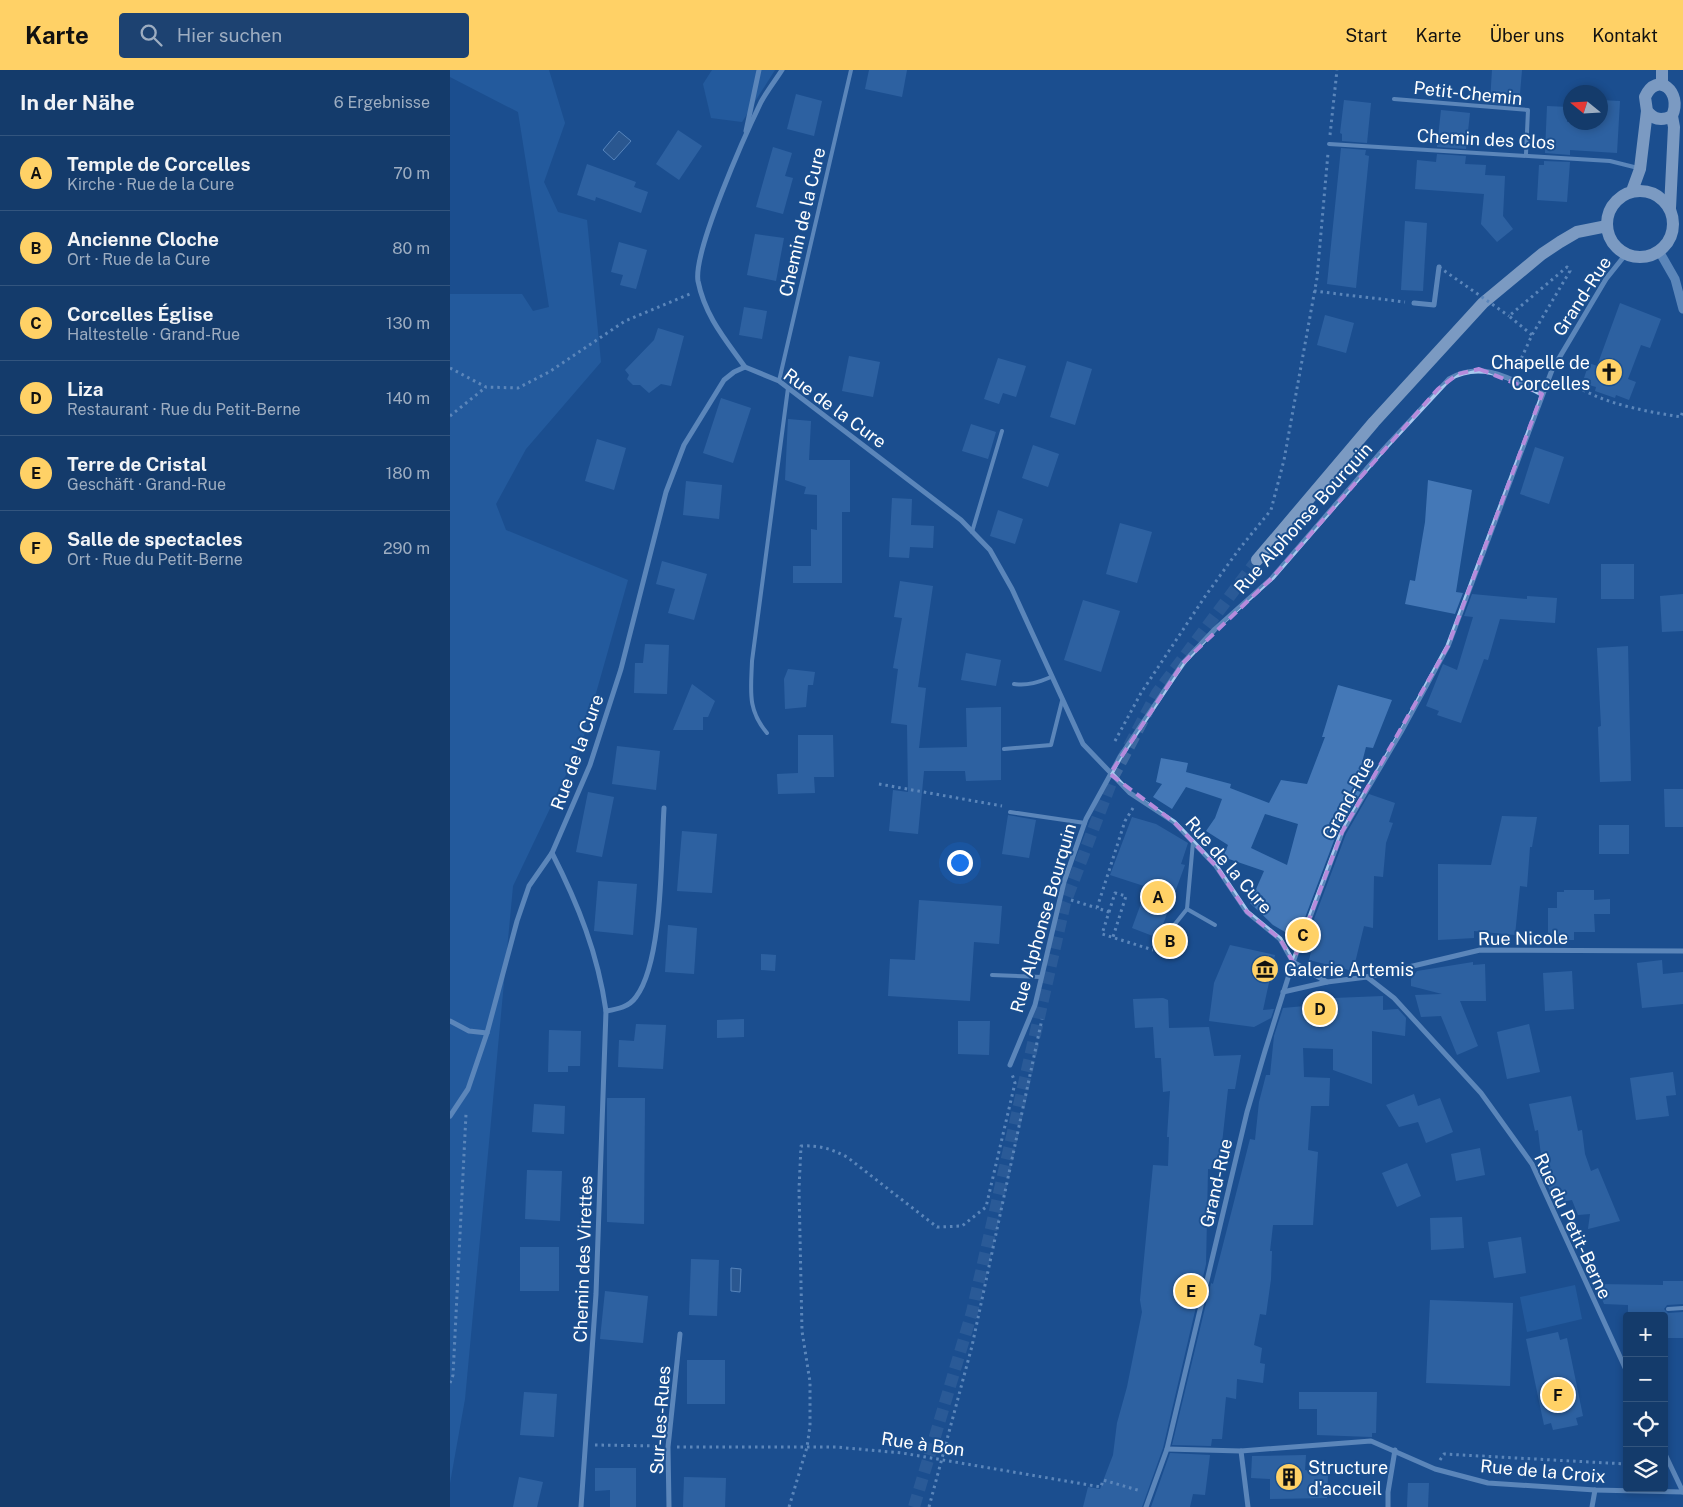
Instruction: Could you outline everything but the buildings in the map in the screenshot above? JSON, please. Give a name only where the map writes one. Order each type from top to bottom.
[{"type":"main road","points":[[1662,70],[1662,84]]},
{"type":"main road","points":[[1632,191],[1640,169],[1647,111],[1644,102],[1647,92],[1651,87],[1662,84],[1671,86],[1678,94],[1679,106],[1672,116],[1662,120],[1647,111]]},
{"type":"main road","points":[[1670,208],[1654,193],[1632,191],[1616,200],[1611,208],[1607,226],[1612,243],[1626,254],[1643,257],[1659,251],[1671,236],[1673,217],[1670,208],[1674,127],[1672,116]]},
{"type":"main road","points":[[1257,560],[1374,422],[1483,303],[1542,254],[1560,242],[1577,232],[1607,226]]},
{"type":"street","points":[[744,141],[759,70]]},
{"type":"street","points":[[745,367],[708,315],[698,279],[704,240],[762,101],[782,70]]},
{"type":"street","points":[[1659,251],[1675,279],[1683,307]]},
{"type":"street","name":"Grand-Rue","points":[[1146,1507],[1167,1449],[1247,1112],[1293,962],[1342,832],[1401,732],[1448,646],[1552,370],[1606,279],[1626,254]]},
{"type":"street","points":[[1414,303],[1434,305],[1439,267]]},
{"type":"street","name":"Rue de la Cure","points":[[450,1116],[468,1089],[529,886],[552,853],[590,765],[621,669],[666,492],[684,445],[724,380],[734,372],[745,367],[779,381],[961,520],[990,550],[1012,590],[1083,744],[1110,774],[1138,798],[1174,822],[1194,842],[1216,866],[1247,912],[1280,939],[1293,962]]},
{"type":"street","name":"Rue Alphonse Bourquin","points":[[1010,1065],[1035,1005],[1061,896],[1085,823],[1110,774],[1183,663],[1215,629],[1272,578],[1438,389],[1449,379],[1471,370],[1479,370],[1512,380],[1542,394]]},
{"type":"street","points":[[606,1011],[623,1008],[636,997],[647,975],[657,913],[664,808]]},
{"type":"street","name":"Chemin des Virettes","points":[[552,853],[579,909],[601,974],[606,1011],[596,1294],[587,1445],[581,1507]]},
{"type":"street","name":"Rue Nicole","points":[[1367,977],[1480,950],[1683,951]]},
{"type":"street","points":[[1293,962],[1327,982]]},
{"type":"street","points":[[1283,992],[1327,982],[1367,977]]},
{"type":"street","name":"Rue du Petit-Berne","points":[[1367,977],[1394,998],[1480,1093],[1532,1164],[1623,1363]]},
{"type":"street","points":[[450,1021],[468,1031],[486,1033]]},
{"type":"street","name":"Sur-les-Rues","points":[[669,1507],[668,1446],[680,1334]]},
{"type":"street","name":"Rue de la Croix","points":[[1167,1449],[1241,1450],[1371,1441],[1435,1469],[1488,1483],[1595,1490],[1683,1492]]},
{"type":"street","points":[[1241,1450],[1248,1507]]},
{"type":"street","points":[[1388,1507],[1388,1492],[1395,1450]]},
{"type":"street","points":[[1668,1460],[1683,1492]]},
{"type":"street","points":[[1592,1507],[1595,1490]]},
{"type":"lane","name":"Chemin de la Cure","points":[[779,381],[851,70]]},
{"type":"lane","name":"Petit-Chemin","points":[[1394,99],[1528,110],[1526,154]]},
{"type":"lane","name":"Chemin des Clos","points":[[1329,144],[1526,154],[1610,161],[1640,169]]},
{"type":"lane","points":[[767,733],[758,722],[750,703],[752,661],[788,388]]},
{"type":"lane","points":[[972,532],[1002,432]]},
{"type":"lane","points":[[1014,684],[1023,685],[1038,682],[1051,676]]},
{"type":"lane","points":[[1004,749],[1051,745],[1062,701]]},
{"type":"lane","points":[[1010,812],[1085,823]]},
{"type":"lane","points":[[1163,953],[1172,930],[1187,909],[1194,842]]},
{"type":"lane","points":[[1187,909],[1215,925]]},
{"type":"lane","points":[[992,975],[1041,977]]},
{"type":"lane","points":[[1668,1309],[1683,1308]]},
{"type":"path","points":[[1110,774],[1115,741],[1141,693],[1240,548],[1271,510],[1284,460],[1317,278],[1337,70]]},
{"type":"path","points":[[1439,267],[1509,316],[1532,335]]},
{"type":"path","points":[[1509,316],[1567,267],[1570,272],[1532,335],[1512,380]]},
{"type":"path","points":[[450,368],[486,388],[518,388],[549,372],[625,321],[684,295],[701,291]]},
{"type":"path","points":[[1314,291],[1414,303]]},
{"type":"path","points":[[1552,370],[1566,381],[1599,398],[1617,404],[1681,416],[1683,410]]},
{"type":"path","points":[[450,416],[486,388]]},
{"type":"path","points":[[879,784],[1019,809],[1019,813]]},
{"type":"path","points":[[1097,908],[1125,821],[1138,798]]},
{"type":"path","points":[[1113,937],[1126,896],[1115,893],[1102,934],[1163,953]]},
{"type":"path","points":[[1061,896],[1109,912]]},
{"type":"path","points":[[929,1507],[972,1346],[1043,1020],[1035,1005]]},
{"type":"path","points":[[789,1507],[807,1448],[810,1400],[802,1331],[798,1189],[801,1146],[814,1145],[832,1149],[847,1157],[937,1226],[962,1226],[986,1207],[1015,1083],[1010,1065]]},
{"type":"path","points":[[450,1383],[453,1375],[468,1089]]},
{"type":"path","points":[[587,1445],[668,1446]]},
{"type":"path","name":"Rue à Bon","points":[[682,1447],[836,1447],[902,1453],[1101,1487],[1103,1480],[1151,1494]]},
{"type":"path","points":[[1440,1460],[1444,1454],[1623,1464]]},
{"type":"highlighted area","points":[[1479,369],[1542,394],[1448,646],[1342,832],[1293,962],[1280,939],[1247,912],[1216,866],[1174,822],[1110,774],[1183,663],[1272,578],[1438,389],[1458,374]]},
{"type":"shaded area","points":[[450,70],[549,70],[565,123],[544,182],[558,212],[587,220],[601,362],[526,449],[496,504],[506,530],[628,580],[583,739],[513,886],[465,1399],[450,1483],[450,294],[522,294],[533,311],[549,307],[518,112],[450,77]]},
{"type":"shaded area","points":[[712,70],[775,70],[742,122],[711,118],[703,84]]},
{"type":"shaded area","points":[[619,131],[631,141],[614,160],[603,150]]},
{"type":"shaded area","points":[[731,1268],[741,1269],[740,1292],[731,1291]]},
{"type":"shaded area","points":[[1575,1285],[1582,1319],[1527,1332],[1520,1297]]},
{"type":"tunnel","points":[[914,1507],[972,1312],[1065,903],[1114,775],[1157,693],[1257,560]]},
{"type":"place","name":"Chapelle de Corcelles","points":[[1609,372]]},
{"type":"place","name":"Temple de Corcelles","points":[[1158,897]]},
{"type":"place","name":"Corcelles Église","points":[[1303,935]]},
{"type":"place","name":"Ancienne Cloche","points":[[1170,941]]},
{"type":"place","name":"Galerie Artemis","points":[[1265,969]]},
{"type":"place","name":"Liza","points":[[1320,1009]]},
{"type":"place","name":"Terre de Cristal","points":[[1191,1291]]},
{"type":"place","name":"Salle de spectacles","points":[[1558,1395]]},
{"type":"place","name":"Structure d'accueil","points":[[1289,1477]]}]
